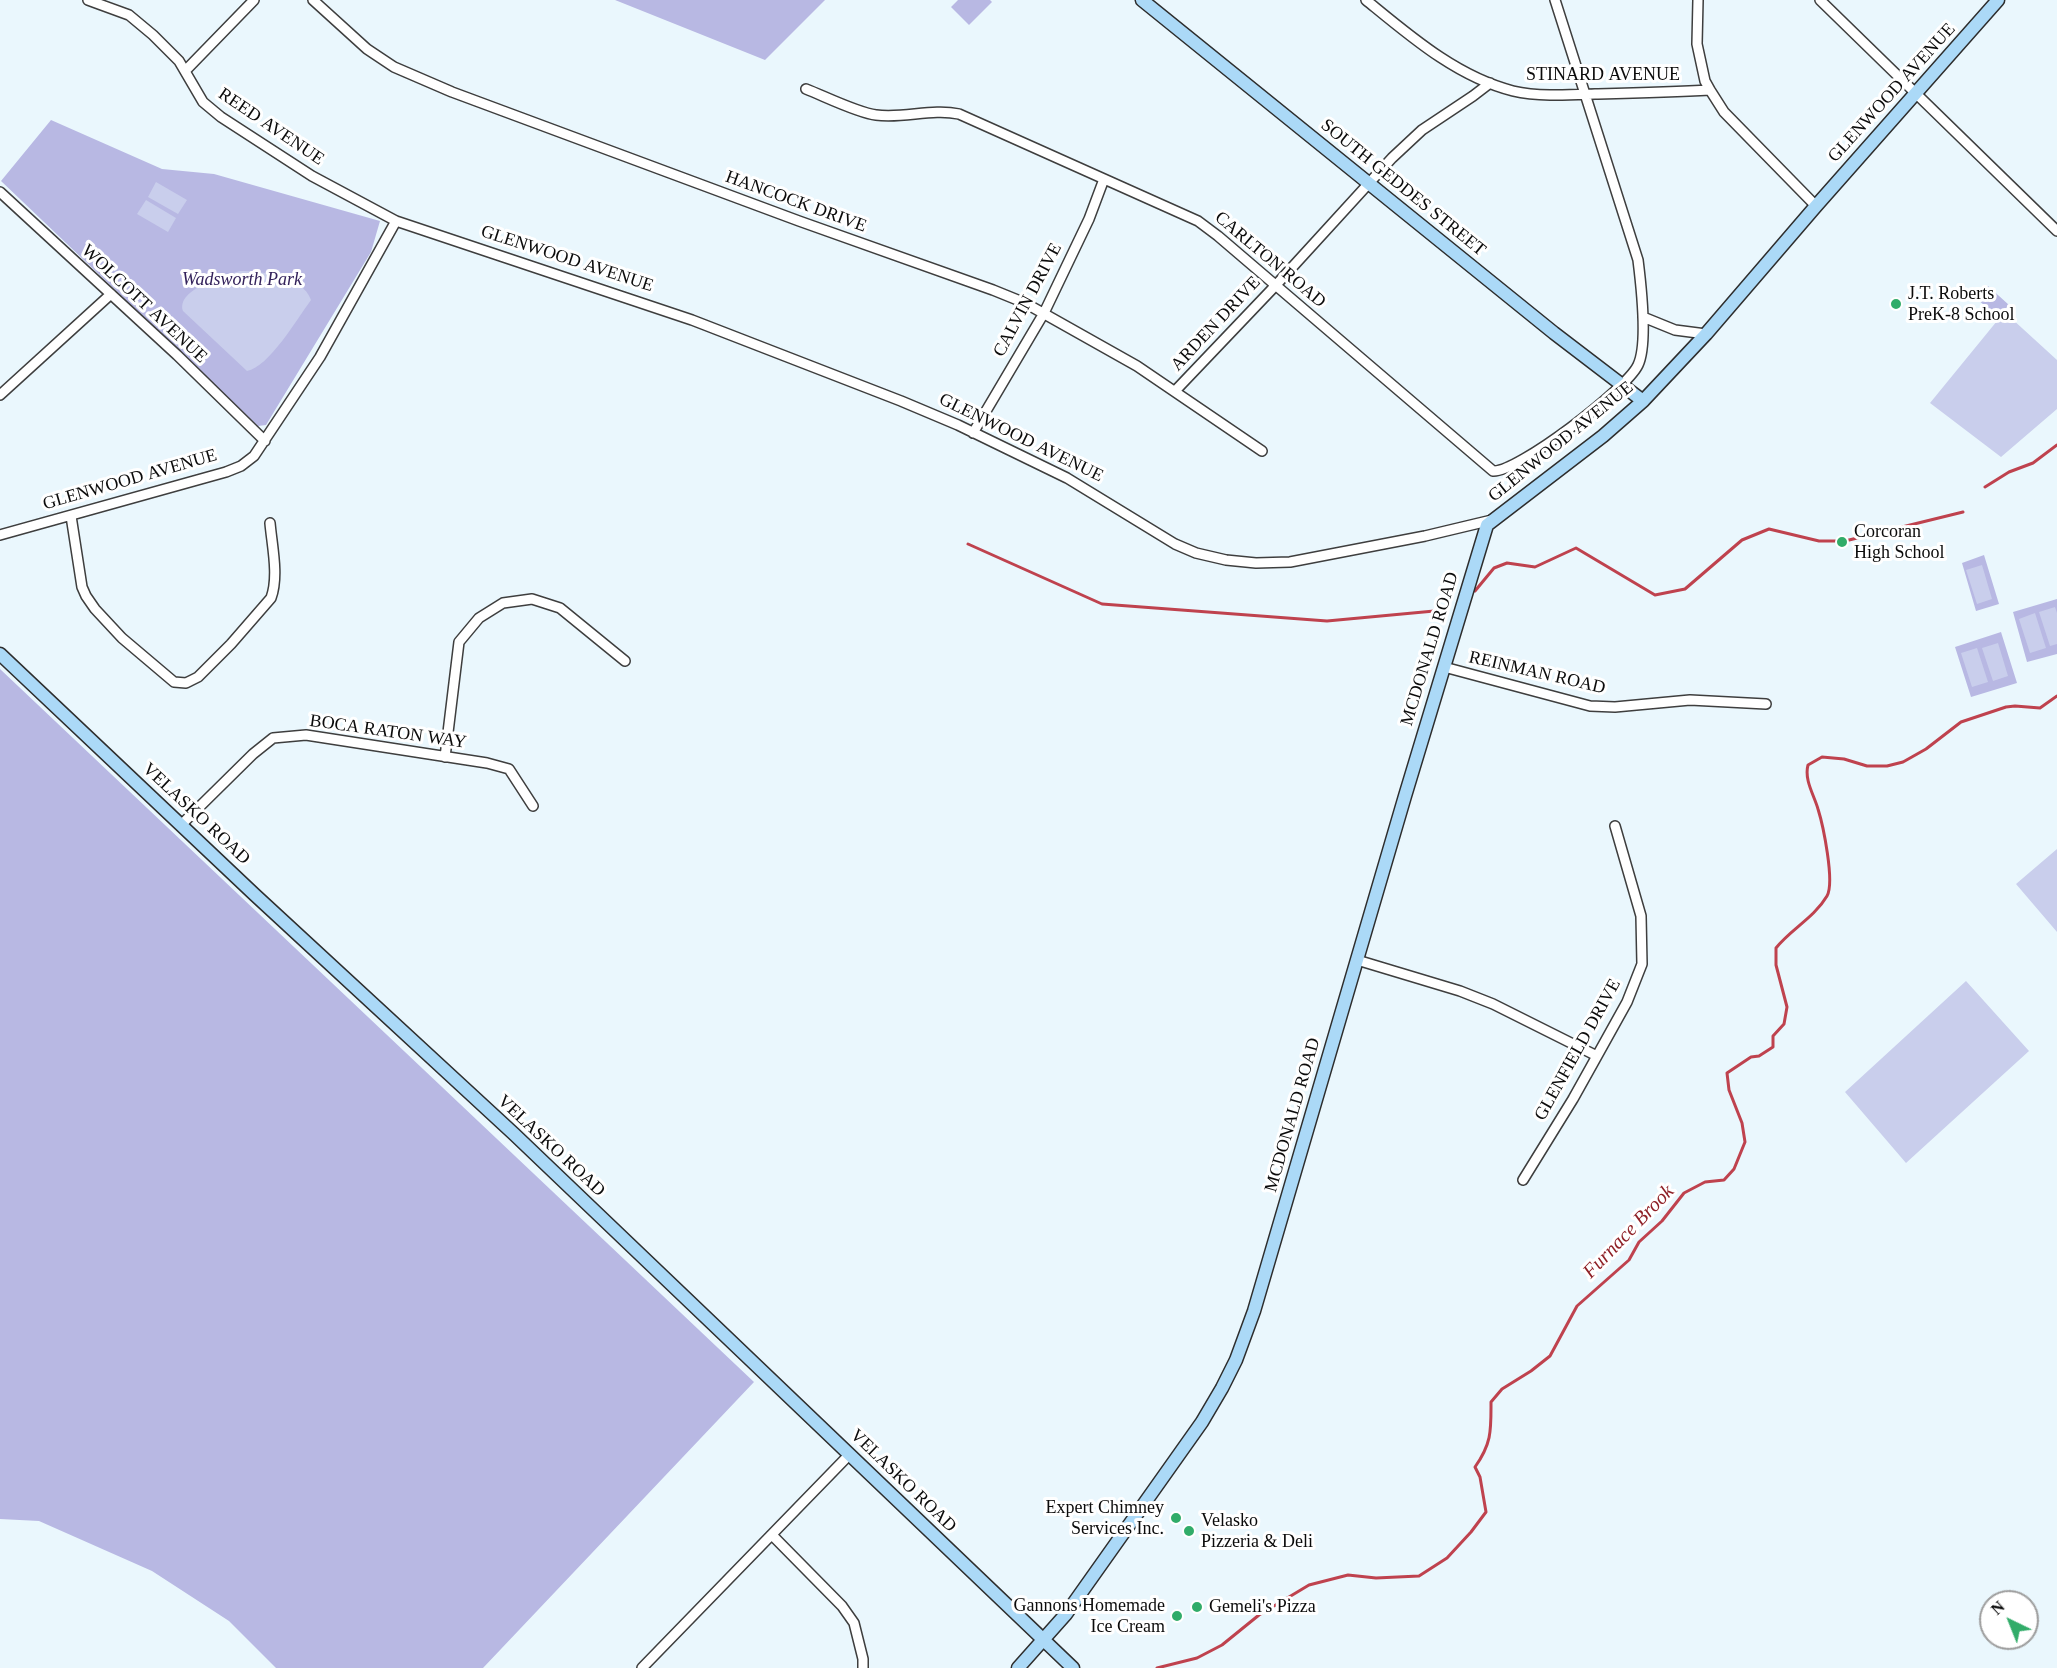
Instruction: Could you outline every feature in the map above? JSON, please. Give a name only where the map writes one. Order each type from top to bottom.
[{"type":"street","name":"REED AVENUE","points":[[88,0],[129,15],[153,35],[186,70],[203,102],[221,117],[312,176],[396,221]]},
{"type":"street","points":[[186,70],[254,0]]},
{"type":"street","name":"HANCOCK DRIVE","points":[[313,0],[367,49],[394,67],[452,92],[993,290],[1044,313],[1137,366],[1262,451]]},
{"type":"street","name":"SOUTH GEDDES STREET","points":[[1142,0],[1554,333],[1643,401]]},
{"type":"street","points":[[1555,0],[1638,260],[1642,352],[1638,365],[1623,386]]},
{"type":"street","points":[[1698,0],[1697,44],[1705,81],[1710,90],[1724,112],[1816,206]]},
{"type":"street","points":[[1821,0],[2057,231]]},
{"type":"street","name":"GLENWOOD AVENUE","points":[[0,535],[226,472],[241,466],[254,456],[320,357],[396,221],[692,320],[901,401],[1067,478],[1175,544],[1196,553],[1226,560],[1256,563],[1290,562],[1425,536],[1492,520],[1603,436],[1643,401],[1706,334],[1998,0]]},
{"type":"street","name":"STINARD AVENUE","points":[[1368,1],[1439,57],[1490,83],[1527,93],[1586,94],[1710,90]]},
{"type":"street","name":"ARDEN DRIVE","points":[[1175,391],[1392,158],[1422,130],[1490,83]]},
{"type":"street","name":"CARLTON ROAD","points":[[806,89],[873,115],[899,117],[948,112],[959,114],[1198,220],[1493,471],[1502,471],[1556,437],[1623,386]]},
{"type":"street","name":"CALVIN DRIVE","points":[[973,433],[1044,313],[1089,219],[1104,179]]},
{"type":"street","name":"WOLCOTT AVENUE","points":[[0,192],[265,441]]},
{"type":"street","points":[[0,395],[111,294]]},
{"type":"street","points":[[1642,317],[1675,330],[1706,334]]},
{"type":"street","points":[[71,516],[82,587],[95,609],[122,638],[169,680],[186,683],[198,678],[271,598],[274,591],[274,574],[270,523]]},
{"type":"street","name":"MCDONALD ROAD","points":[[1018,1668],[1066,1614],[1157,1488],[1202,1422],[1236,1360],[1254,1311],[1482,538],[1487,525],[1492,520]]},
{"type":"street","points":[[445,757],[459,642],[479,618],[503,603],[532,599],[560,608],[625,662]]},
{"type":"street","name":"VELASKO ROAD","points":[[0,654],[514,1134],[1073,1668]]},
{"type":"street","name":"REINMAN ROAD","points":[[1444,668],[1590,706],[1615,707],[1690,700],[1766,704]]},
{"type":"street","name":"BOCA RATON WAY","points":[[181,825],[253,754],[273,738],[306,735],[487,763],[510,770],[533,806]]},
{"type":"street","name":"GLENFIELD DRIVE","points":[[1523,1180],[1573,1099],[1627,1002],[1642,964],[1641,916],[1615,826]]},
{"type":"street","points":[[1357,960],[1476,997],[1597,1056]]},
{"type":"street","points":[[642,1668],[849,1455]]},
{"type":"street","points":[[772,1534],[848,1614],[859,1636],[863,1668]]},
{"type":"green space","points":[[615,0],[825,0],[765,60]]},
{"type":"green space","points":[[958,0],[990,0],[992,2],[969,25],[951,7]]},
{"type":"green space","name":"Wadsworth Park","points":[[51,120],[162,169],[214,174],[380,221],[371,252],[266,425],[258,426],[1,181]]},
{"type":"green space","points":[[156,182],[187,200],[178,214],[148,197]]},
{"type":"green space","points":[[146,200],[176,218],[168,232],[137,214]]},
{"type":"green space","points":[[240,271],[259,272],[291,280],[307,292],[311,300],[273,352],[255,368],[247,371],[183,311],[183,303],[194,290]]},
{"type":"green space","points":[[1988,286],[2009,305],[1998,317],[1977,299]]},
{"type":"green space","points":[[2011,318],[2057,360],[2057,409],[2001,457],[1930,403],[1997,321]]},
{"type":"green space","points":[[1984,555],[1999,604],[1976,611],[1962,563]]},
{"type":"green space","points":[[1982,565],[1992,599],[1977,604],[1966,570]]},
{"type":"green space","points":[[2057,599],[2057,654],[2027,662],[2013,612]]},
{"type":"green space","points":[[2055,607],[2057,644],[2050,646],[2039,612]]},
{"type":"green space","points":[[2035,613],[2046,648],[2030,653],[2019,619]]},
{"type":"green space","points":[[2001,632],[2017,683],[1971,697],[1955,647]]},
{"type":"green space","points":[[1998,643],[2008,676],[1993,681],[1982,648]]},
{"type":"green space","points":[[1977,648],[1988,682],[1972,687],[1961,653]]},
{"type":"green space","points":[[0,669],[754,1382],[483,1668],[276,1668],[229,1621],[152,1571],[39,1521],[0,1519]]},
{"type":"green space","points":[[2057,849],[2057,932],[2016,884]]},
{"type":"green space","points":[[1966,981],[2029,1051],[1906,1163],[1845,1092]]},
{"type":"waterway","points":[[1985,487],[2009,472],[2033,463],[2057,445]]},
{"type":"waterway","points":[[1475,591],[1494,568],[1507,563],[1535,567],[1576,548],[1655,595],[1685,589],[1742,540],[1769,529],[1819,541],[1845,541],[1963,512]]},
{"type":"waterway","points":[[968,544],[1102,604],[1327,621],[1445,610]]},
{"type":"waterway","name":"Furnace Brook","points":[[1157,1668],[1197,1658],[1222,1645],[1259,1615],[1309,1585],[1348,1575],[1376,1578],[1419,1576],[1447,1558],[1486,1512],[1480,1477],[1475,1467],[1488,1443],[1491,1402],[1502,1389],[1550,1356],[1577,1306],[1629,1260],[1639,1242],[1662,1221],[1684,1193],[1705,1182],[1724,1180],[1734,1169],[1745,1142],[1742,1123],[1729,1090],[1727,1073],[1751,1057],[1759,1056],[1773,1047],[1773,1036],[1784,1024],[1787,1007],[1776,965],[1776,948],[1816,911],[1827,896],[1829,889],[1830,879],[1825,840],[1818,809],[1808,782],[1808,765],[1822,757],[1844,759],[1867,766],[1887,766],[1903,762],[1926,749],[1961,722],[2006,707],[2040,708],[2057,696]]},
{"type":"place","name":"J.T. Roberts PreK-8 School","points":[[1896,304]]},
{"type":"place","name":"Corcoran High School","points":[[1842,542]]},
{"type":"place","name":"Expert Chimney Services Inc.","points":[[1176,1518]]},
{"type":"place","name":"Velasko Pizzeria & Deli","points":[[1189,1531]]},
{"type":"place","name":"Gemeli's Pizza","points":[[1197,1607]]},
{"type":"place","name":"Gannons Homemade Ice Cream","points":[[1177,1616]]}]
